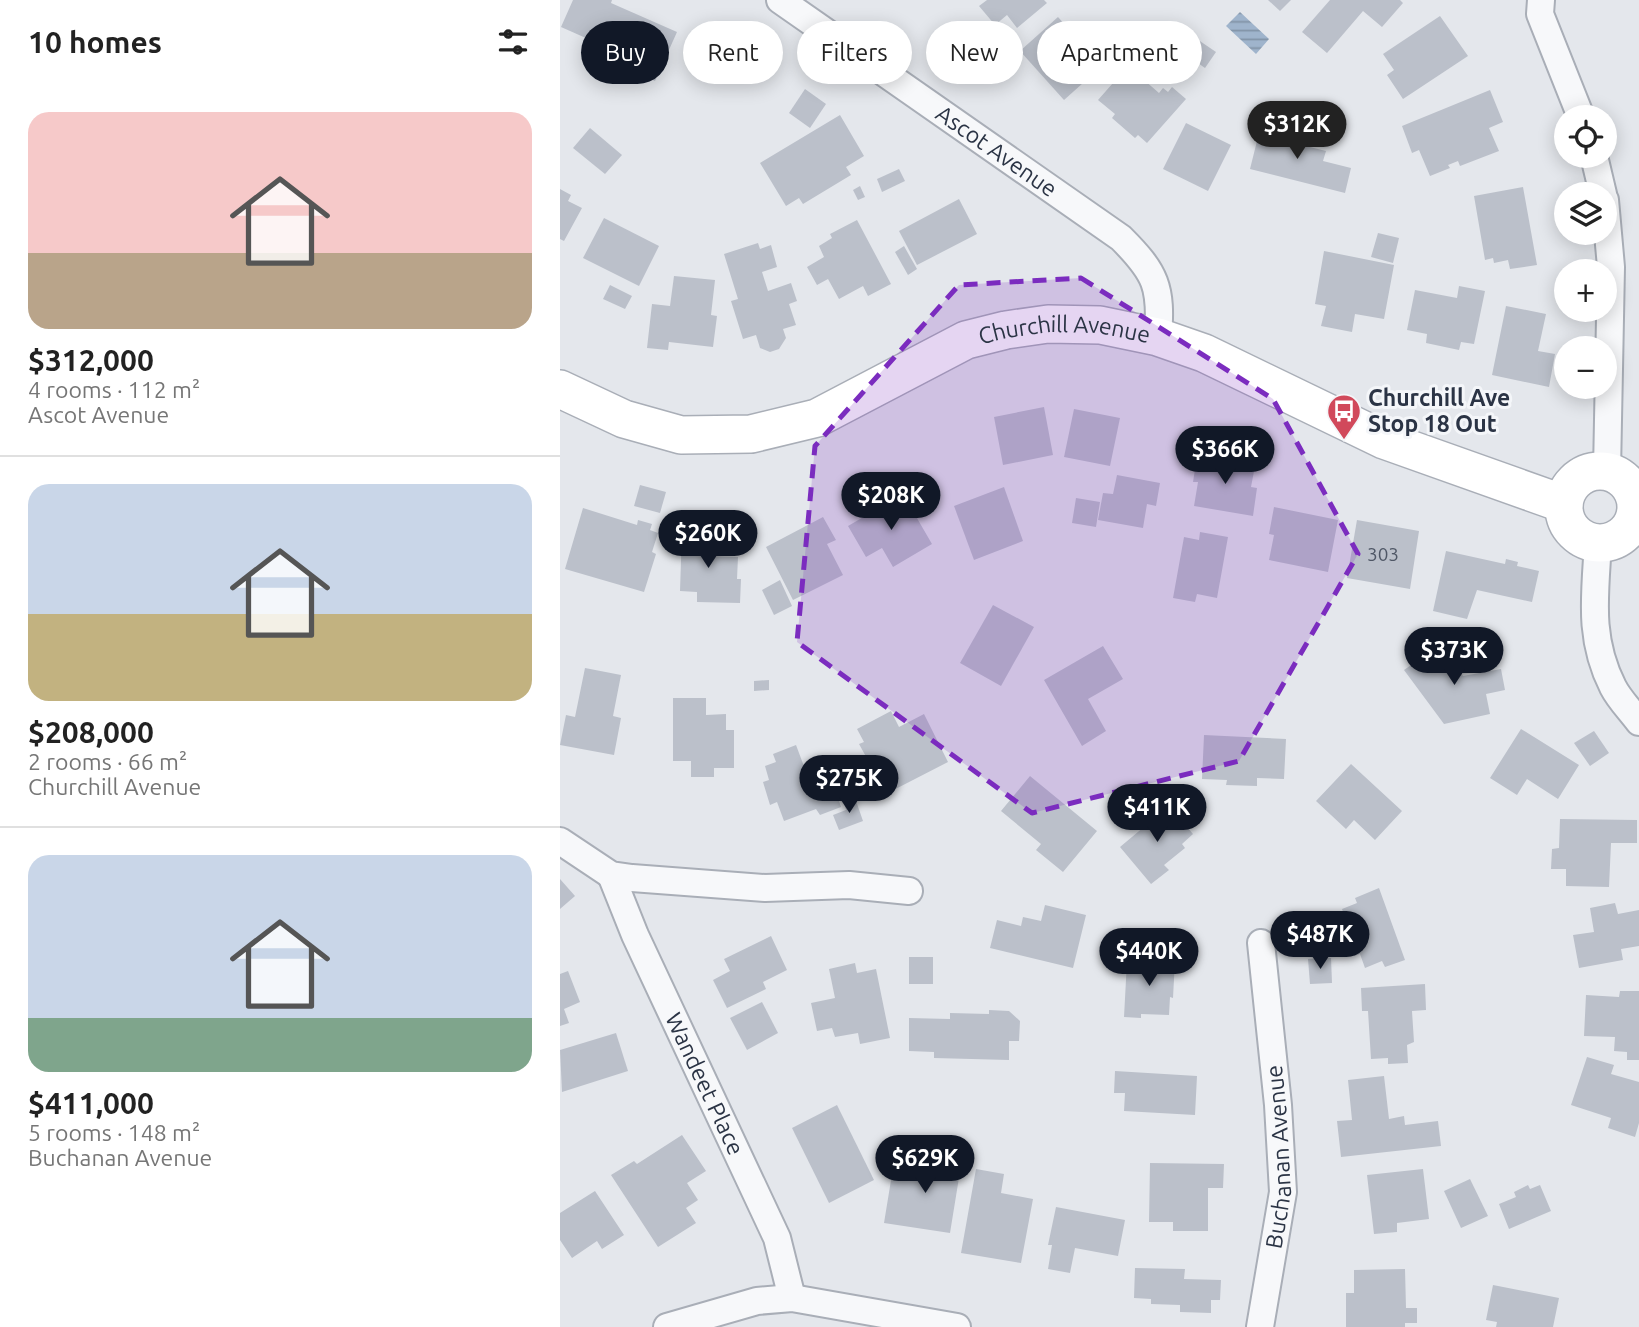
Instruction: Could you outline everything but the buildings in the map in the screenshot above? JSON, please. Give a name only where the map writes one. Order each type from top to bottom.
[{"type":"street","name":"Ascot Avenue","points":[[780,0],[1121,238],[1142,260],[1156,282],[1160,308],[1158,337]]},
{"type":"street","points":[[1541,0],[1540,14],[1576,105]]},
{"type":"street","points":[[1607,471],[1611,267],[1609,245]]},
{"type":"street","name":"Churchill Avenue","points":[[560,389],[624,419],[681,435],[751,434],[817,418],[966,340],[1006,330],[1048,324],[1100,325],[1158,337],[1204,353],[1384,440],[1564,504]]},
{"type":"street","points":[[1607,471],[1628,484],[1637,508],[1628,530],[1609,542],[1598,543],[1587,541],[1569,526],[1564,504],[1566,493],[1583,475],[1607,471]]},
{"type":"street","points":[[1598,543],[1594,603],[1598,650],[1614,689],[1639,722]]},
{"type":"street","points":[[560,841],[611,874],[632,878],[765,888],[849,885],[909,891]]},
{"type":"street","name":"Wandeet Place","points":[[611,874],[635,935],[777,1238],[792,1297]]},
{"type":"street","name":"Buchanan Avenue","points":[[1260,1327],[1283,1192],[1278,1105],[1261,943]]},
{"type":"street","points":[[667,1327],[757,1301],[792,1297],[957,1327]]},
{"type":"highlighted area","points":[[1081,278],[1273,399],[1358,554],[1239,761],[1032,813],[797,642],[815,446],[959,285]]},
{"type":"water","points":[[1240,12],[1269,39],[1256,54],[1226,26]]},
{"type":"place","name":"Churchill Ave Stop 18 Out","points":[[1344,441]]}]
